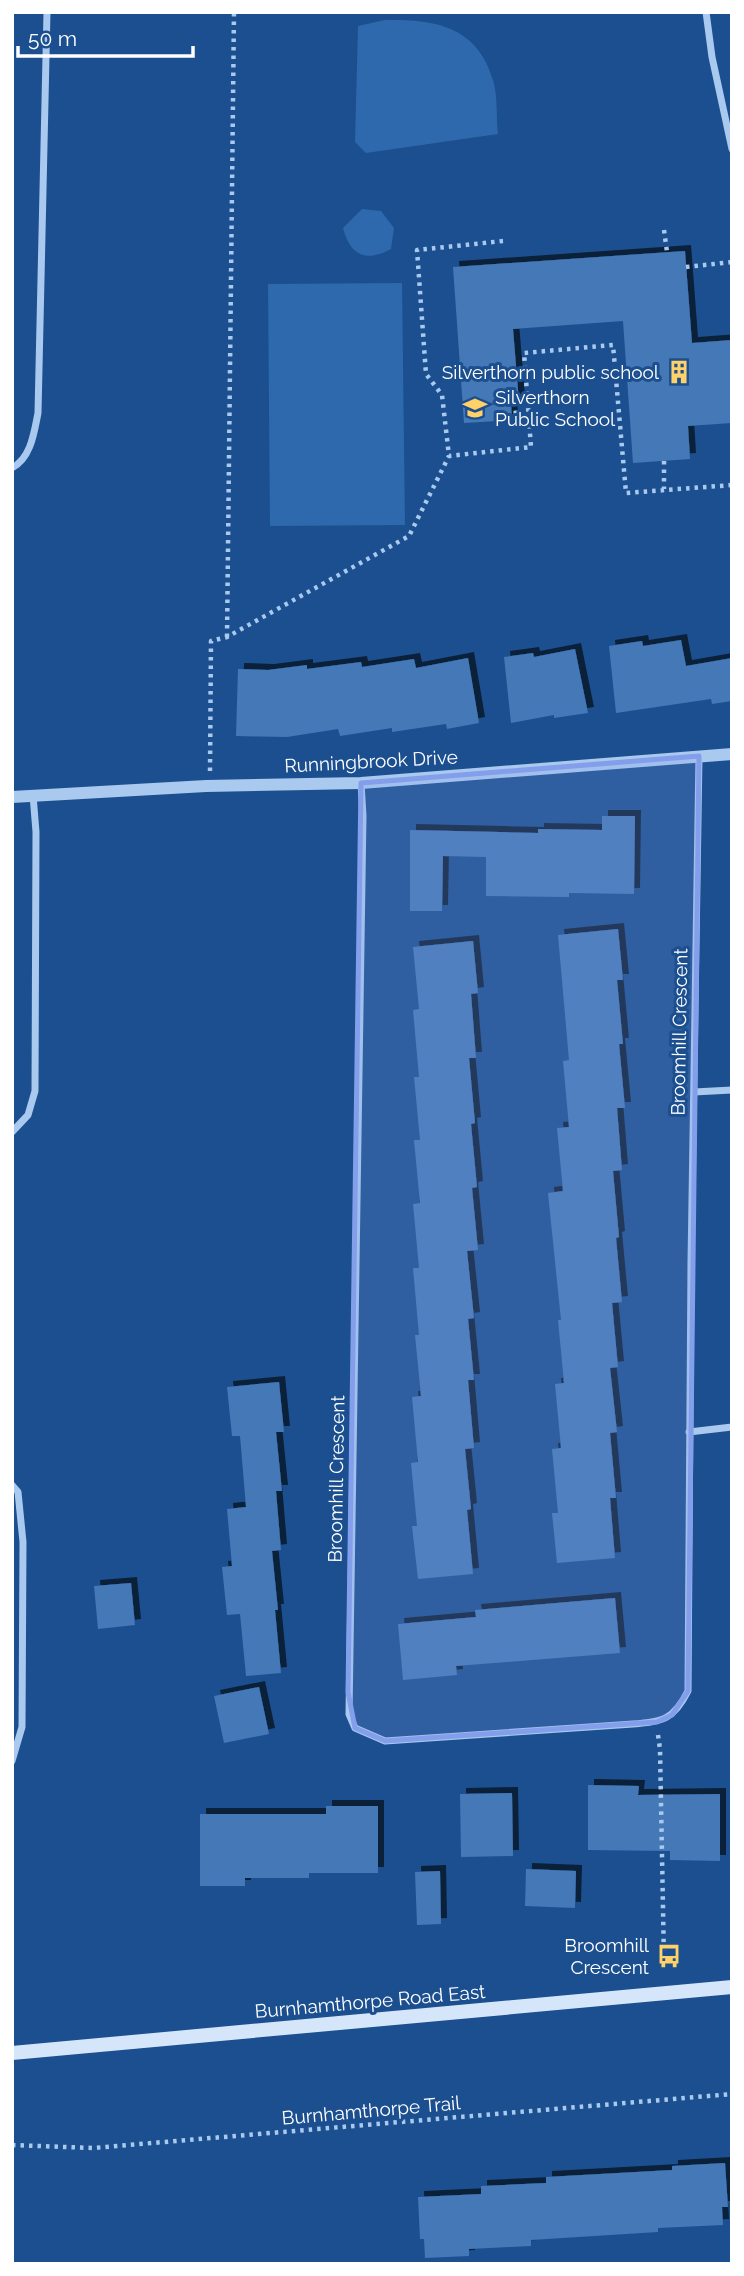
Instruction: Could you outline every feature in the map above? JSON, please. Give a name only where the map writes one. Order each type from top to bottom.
[{"type":"main road","name":"Burnhamthorpe Road East","points":[[12,2053],[732,1987]]},
{"type":"street","points":[[12,467],[16,466],[30,449],[38,413],[47,12]]},
{"type":"street","points":[[706,12],[712,57],[732,149]]},
{"type":"street","name":"Runningbrook Drive","points":[[12,797],[206,786],[361,783],[732,754]]},
{"type":"street","name":"Broomhill Crescent","points":[[361,783],[363,816],[349,1714],[355,1728],[385,1741],[645,1723],[657,1722],[672,1715],[688,1691],[699,756]]},
{"type":"street","points":[[12,1132],[27,1115],[35,1091],[36,832],[33,795]]},
{"type":"street","points":[[694,1092],[732,1090]]},
{"type":"street","points":[[689,1432],[732,1427]]},
{"type":"street","points":[[12,1485],[18,1492],[23,1542],[22,1727],[12,1761]]},
{"type":"path","points":[[227,637],[234,12]]},
{"type":"path","points":[[664,230],[667,252]]},
{"type":"path","points":[[206,786],[210,773],[211,641],[227,637],[409,536],[449,456],[442,395],[426,374],[417,250],[503,241]]},
{"type":"path","points":[[686,267],[732,262]]},
{"type":"path","points":[[449,456],[530,447],[524,352],[613,345],[626,493],[732,485]]},
{"type":"path","points":[[514,402],[516,417],[529,417]]},
{"type":"path","points":[[664,461],[664,489]]},
{"type":"path","points":[[658,1735],[664,1961]]},
{"type":"path","name":"Burnhamthorpe Trail","points":[[12,2145],[93,2148],[732,2094]]},
{"type":"highlighted area","points":[[699,756],[688,1691],[672,1715],[657,1722],[385,1741],[355,1728],[348,1692],[361,783]]},
{"type":"shaded area","points":[[385,20],[437,24],[465,37],[476,48],[486,62],[495,86],[498,134],[366,153],[355,142],[358,26]]},
{"type":"shaded area","points":[[362,209],[381,211],[394,228],[391,249],[366,256],[350,245],[343,228]]},
{"type":"shaded area","points":[[402,283],[405,525],[270,526],[268,284]]},
{"type":"building","name":"Silverthorn public school","points":[[685,251],[692,343],[732,340],[732,423],[688,426],[690,459],[633,463],[623,321],[513,329],[519,402],[511,403],[512,420],[464,423],[453,267]]},
{"type":"building","points":[[681,640],[686,666],[732,658],[732,701],[712,704],[711,699],[616,713],[609,646],[642,641],[643,646]]},
{"type":"building","points":[[575,649],[588,713],[554,718],[554,715],[511,723],[504,657],[533,653],[534,657]]},
{"type":"building","points":[[468,658],[479,723],[447,729],[446,724],[392,732],[392,728],[340,736],[338,729],[287,737],[236,736],[238,669],[268,670],[307,665],[307,669],[361,662],[362,667],[414,659],[416,668]]},
{"type":"building","points":[[602,816],[635,816],[634,894],[569,893],[569,897],[486,896],[486,857],[443,856],[442,911],[410,911],[410,830],[538,833],[538,829],[602,830]]},
{"type":"building","points":[[618,929],[623,980],[617,980],[623,1044],[619,1044],[625,1108],[617,1108],[622,1170],[613,1171],[622,1302],[612,1303],[618,1367],[610,1368],[617,1432],[610,1433],[616,1498],[610,1498],[615,1558],[557,1563],[552,1513],[558,1513],[552,1449],[561,1448],[555,1384],[564,1383],[558,1320],[561,1320],[548,1193],[563,1191],[557,1128],[569,1127],[563,1061],[569,1060],[558,935]]},
{"type":"building","points":[[473,941],[478,993],[471,994],[476,1058],[469,1058],[477,1187],[472,1188],[478,1250],[467,1251],[474,1318],[468,1319],[474,1380],[468,1380],[474,1448],[465,1449],[471,1509],[467,1510],[473,1574],[418,1579],[412,1526],[417,1526],[411,1463],[418,1462],[412,1397],[421,1396],[415,1335],[419,1335],[413,1268],[419,1268],[413,1204],[420,1203],[414,1140],[420,1140],[414,1077],[419,1077],[413,1010],[419,1009],[413,947]]},
{"type":"building","points":[[279,1382],[284,1432],[276,1432],[282,1491],[276,1491],[281,1550],[272,1551],[281,1673],[246,1676],[240,1614],[227,1615],[222,1567],[232,1566],[227,1509],[246,1507],[240,1436],[232,1436],[227,1387]]},
{"type":"building","points":[[131,1583],[135,1625],[98,1629],[94,1586]]},
{"type":"building","points":[[615,1598],[620,1653],[456,1666],[457,1675],[403,1680],[398,1624],[476,1617],[475,1610]]},
{"type":"building","points":[[259,1687],[269,1734],[224,1743],[214,1696]]},
{"type":"building","points":[[588,1785],[639,1786],[638,1795],[720,1794],[720,1861],[670,1860],[670,1851],[588,1850]]},
{"type":"building","points":[[512,1793],[513,1856],[461,1857],[460,1794]]},
{"type":"building","points":[[326,1806],[378,1806],[378,1873],[309,1873],[309,1878],[245,1878],[245,1886],[200,1886],[200,1814],[326,1814]]},
{"type":"building","points":[[526,1869],[576,1871],[575,1908],[525,1906]]},
{"type":"building","points":[[440,1871],[441,1924],[417,1925],[415,1872]]},
{"type":"building","points":[[725,2163],[728,2207],[722,2207],[723,2225],[531,2240],[531,2246],[469,2249],[469,2256],[425,2258],[424,2239],[420,2239],[418,2197],[481,2194],[481,2186],[546,2183],[546,2177],[672,2170],[672,2166]]},
{"type":"place","name":"Silverthorn public school","points":[[679,372]]},
{"type":"place","name":"Silverthorn Public School","points":[[475,408]]},
{"type":"place","name":"Broomhill Crescent","points":[[669,1956]]}]
